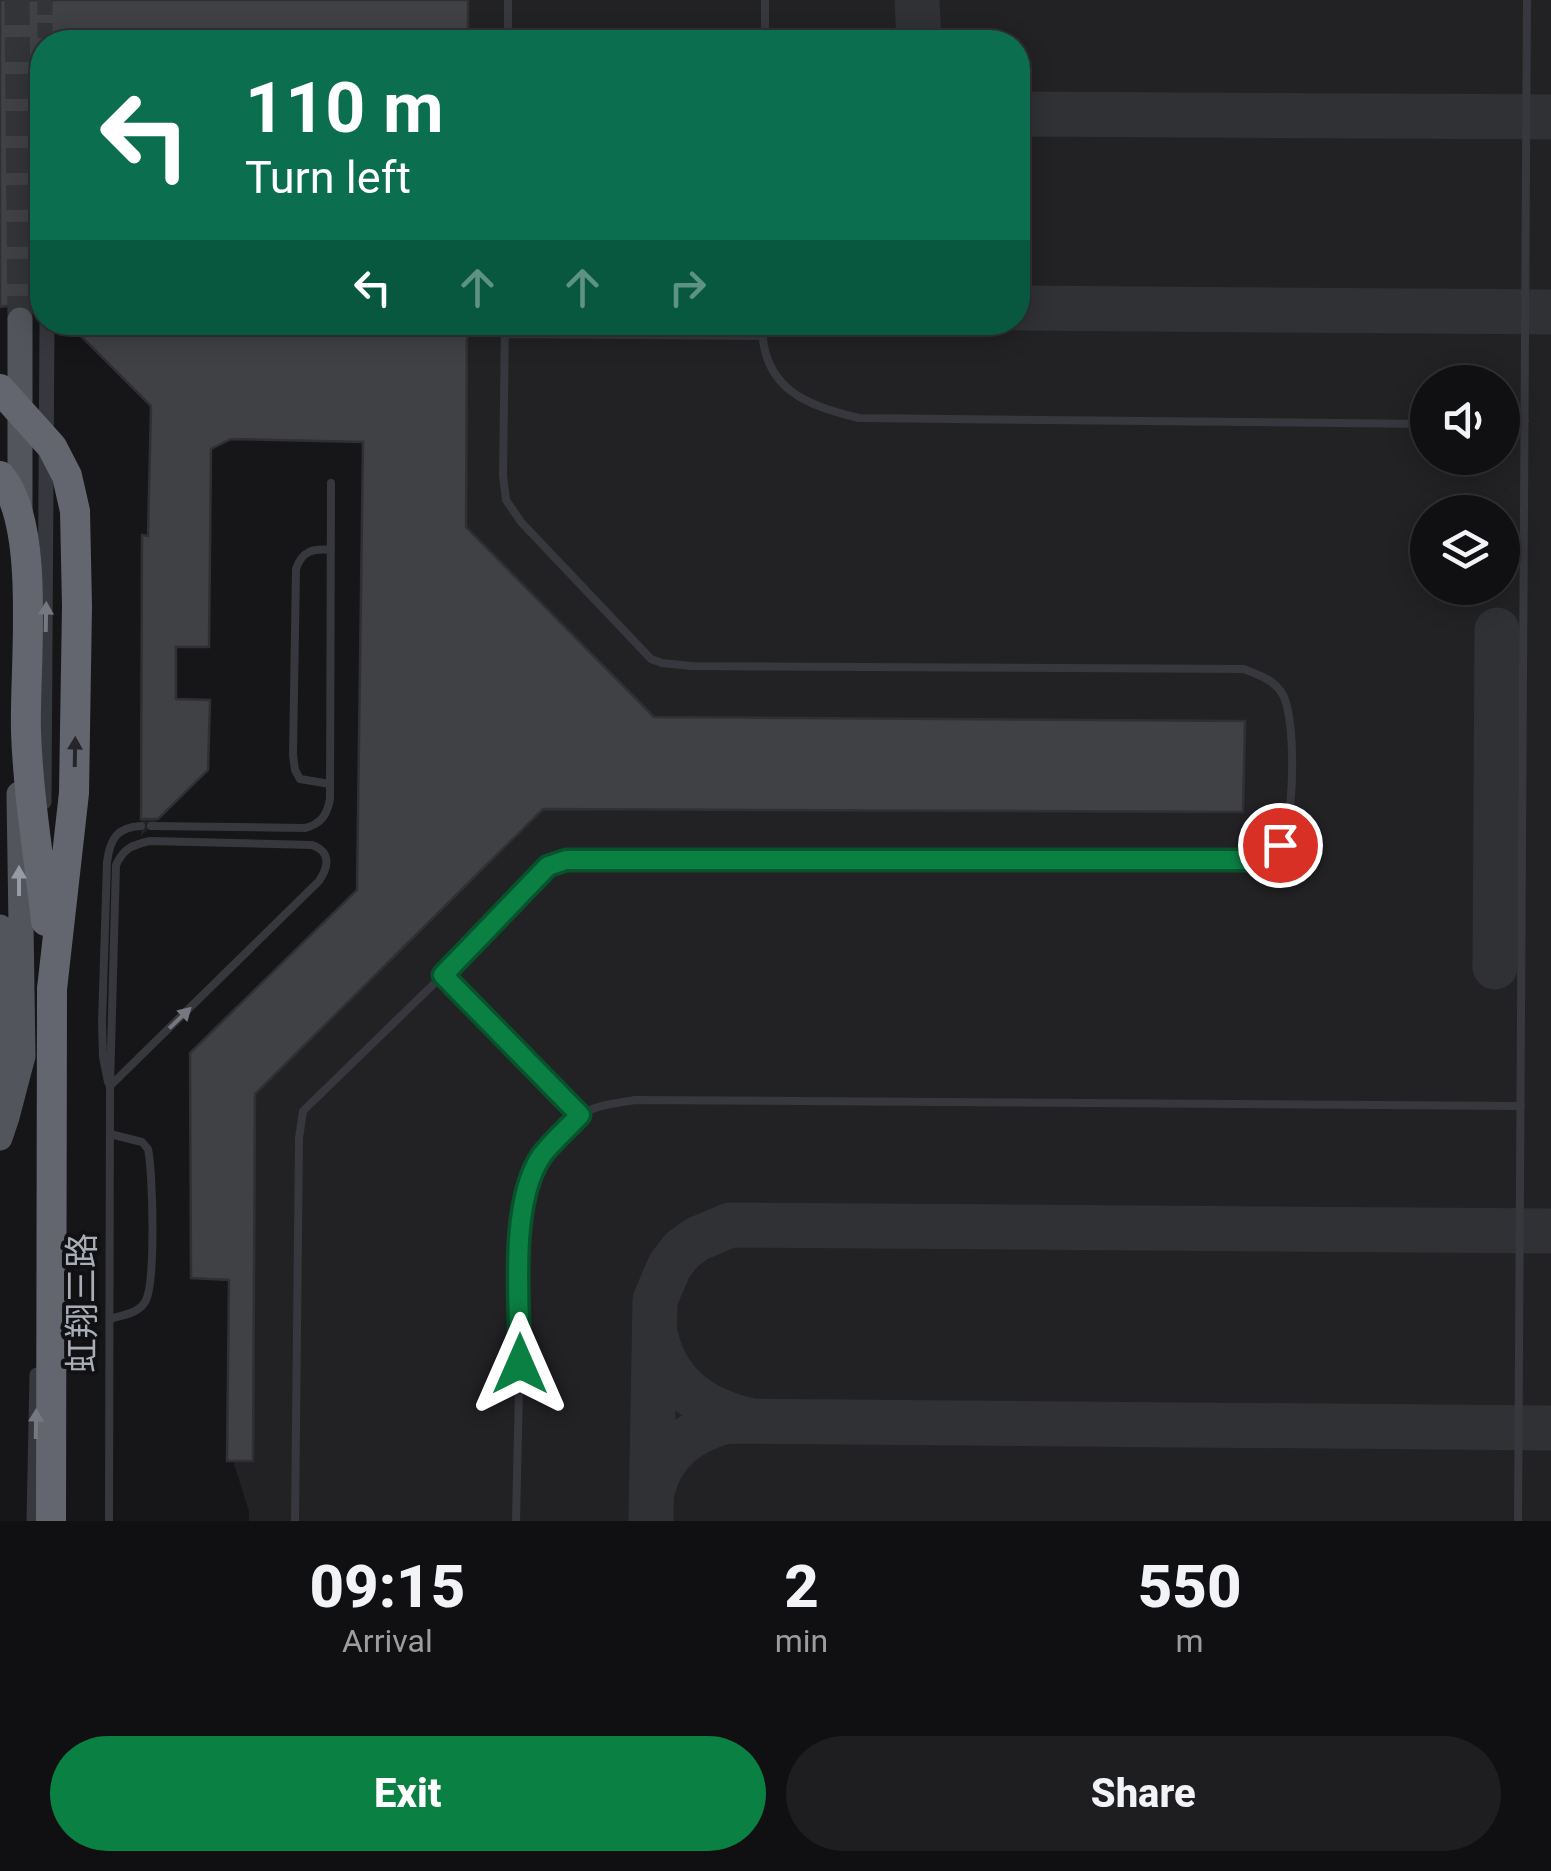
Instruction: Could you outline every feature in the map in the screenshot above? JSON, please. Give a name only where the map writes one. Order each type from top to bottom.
[{"type":"highway","points":[[0,389],[52,446],[67,476],[75,511],[74,793],[52,989]]},
{"type":"highway","points":[[0,476],[8,486],[22,526],[26,733],[52,989],[50,1521]]},
{"type":"main road","points":[[4,1127],[23,1056],[18,922],[20,320]]},
{"type":"main road","points":[[0,927],[4,1127]]},
{"type":"street","points":[[34,1521],[47,335]]},
{"type":"lane","points":[[508,0],[508,30]]},
{"type":"lane","points":[[765,30],[766,0]]},
{"type":"lane","points":[[1518,1521],[1527,0]]},
{"type":"lane","points":[[295,1521],[300,1122],[310,1102],[443,975],[542,871],[566,860],[1256,860],[1280,845],[1290,818],[1290,736],[1283,696],[1261,676],[1244,669],[691,666],[651,658],[534,536],[506,500],[505,335]]},
{"type":"lane","points":[[634,335],[762,336],[772,371],[792,394],[827,410],[859,418],[1410,424]]},
{"type":"lane","points":[[1520,423],[1525,421]]},
{"type":"lane","points":[[110,1086],[103,1058],[102,1023],[107,862],[114,836],[126,826],[304,828],[315,825],[326,814],[330,784],[331,483]]},
{"type":"lane","points":[[330,784],[300,779],[294,756],[296,568],[303,554],[331,550]]},
{"type":"lane","points":[[150,841],[321,848],[326,853],[327,866],[320,882],[110,1086],[116,865],[122,852],[150,841]]},
{"type":"lane","points":[[443,975],[580,1115]]},
{"type":"lane","name":"虹翔三路","points":[[109,1521],[110,1086]]},
{"type":"lane","points":[[516,1521],[523,1212],[527,1190],[541,1157],[580,1115],[635,1100],[1521,1106]]},
{"type":"lane","points":[[110,1134],[142,1142],[148,1149],[151,1272],[146,1302],[137,1311],[110,1319]]},
{"type":"shaded area","points":[[0,0],[1551,0],[1551,1521],[249,1521],[233,1461],[227,1461],[229,1281],[191,1278],[190,1053],[357,890],[363,442],[231,439],[211,449],[209,647],[177,647],[176,699],[210,700],[208,770],[141,836],[142,535],[148,535],[151,406],[79,335],[1030,335],[1030,30],[30,30],[30,307],[0,307]]},
{"type":"building","points":[[0,0],[468,0],[468,30],[30,30],[30,305],[0,307]]},
{"type":"building","points":[[80,335],[467,335],[466,527],[654,717],[1245,721],[1243,812],[543,809],[255,1094],[253,1461],[227,1461],[229,1280],[191,1278],[190,1053],[357,890],[363,442],[231,439],[211,449],[209,647],[176,647],[176,699],[210,700],[208,770],[158,819],[141,819],[142,535],[148,536],[151,406]]},
{"type":"taxiway","points":[[917,0],[918,30]]},
{"type":"taxiway","points":[[1030,114],[1551,117]]},
{"type":"taxiway","points":[[1030,308],[1551,312]]},
{"type":"taxiway","points":[[1495,967],[1497,630]]},
{"type":"taxiway","points":[[651,1519],[655,1300],[670,1265],[682,1250],[730,1225],[1551,1231]]},
{"type":"taxiway","points":[[656,1337],[669,1369],[689,1392],[716,1409],[748,1420]]},
{"type":"taxiway","points":[[653,1489],[663,1464],[680,1444],[702,1430],[728,1421],[1551,1428]]},
{"type":"tunnel","points":[[17,0],[20,320]]},
{"type":"tunnel","points":[[45,0],[45,30]]},
{"type":"route","points":[[520,1364],[521,1232],[527,1190],[541,1157],[580,1115],[443,975],[548,866],[566,860],[1256,860],[1280,845]]}]
